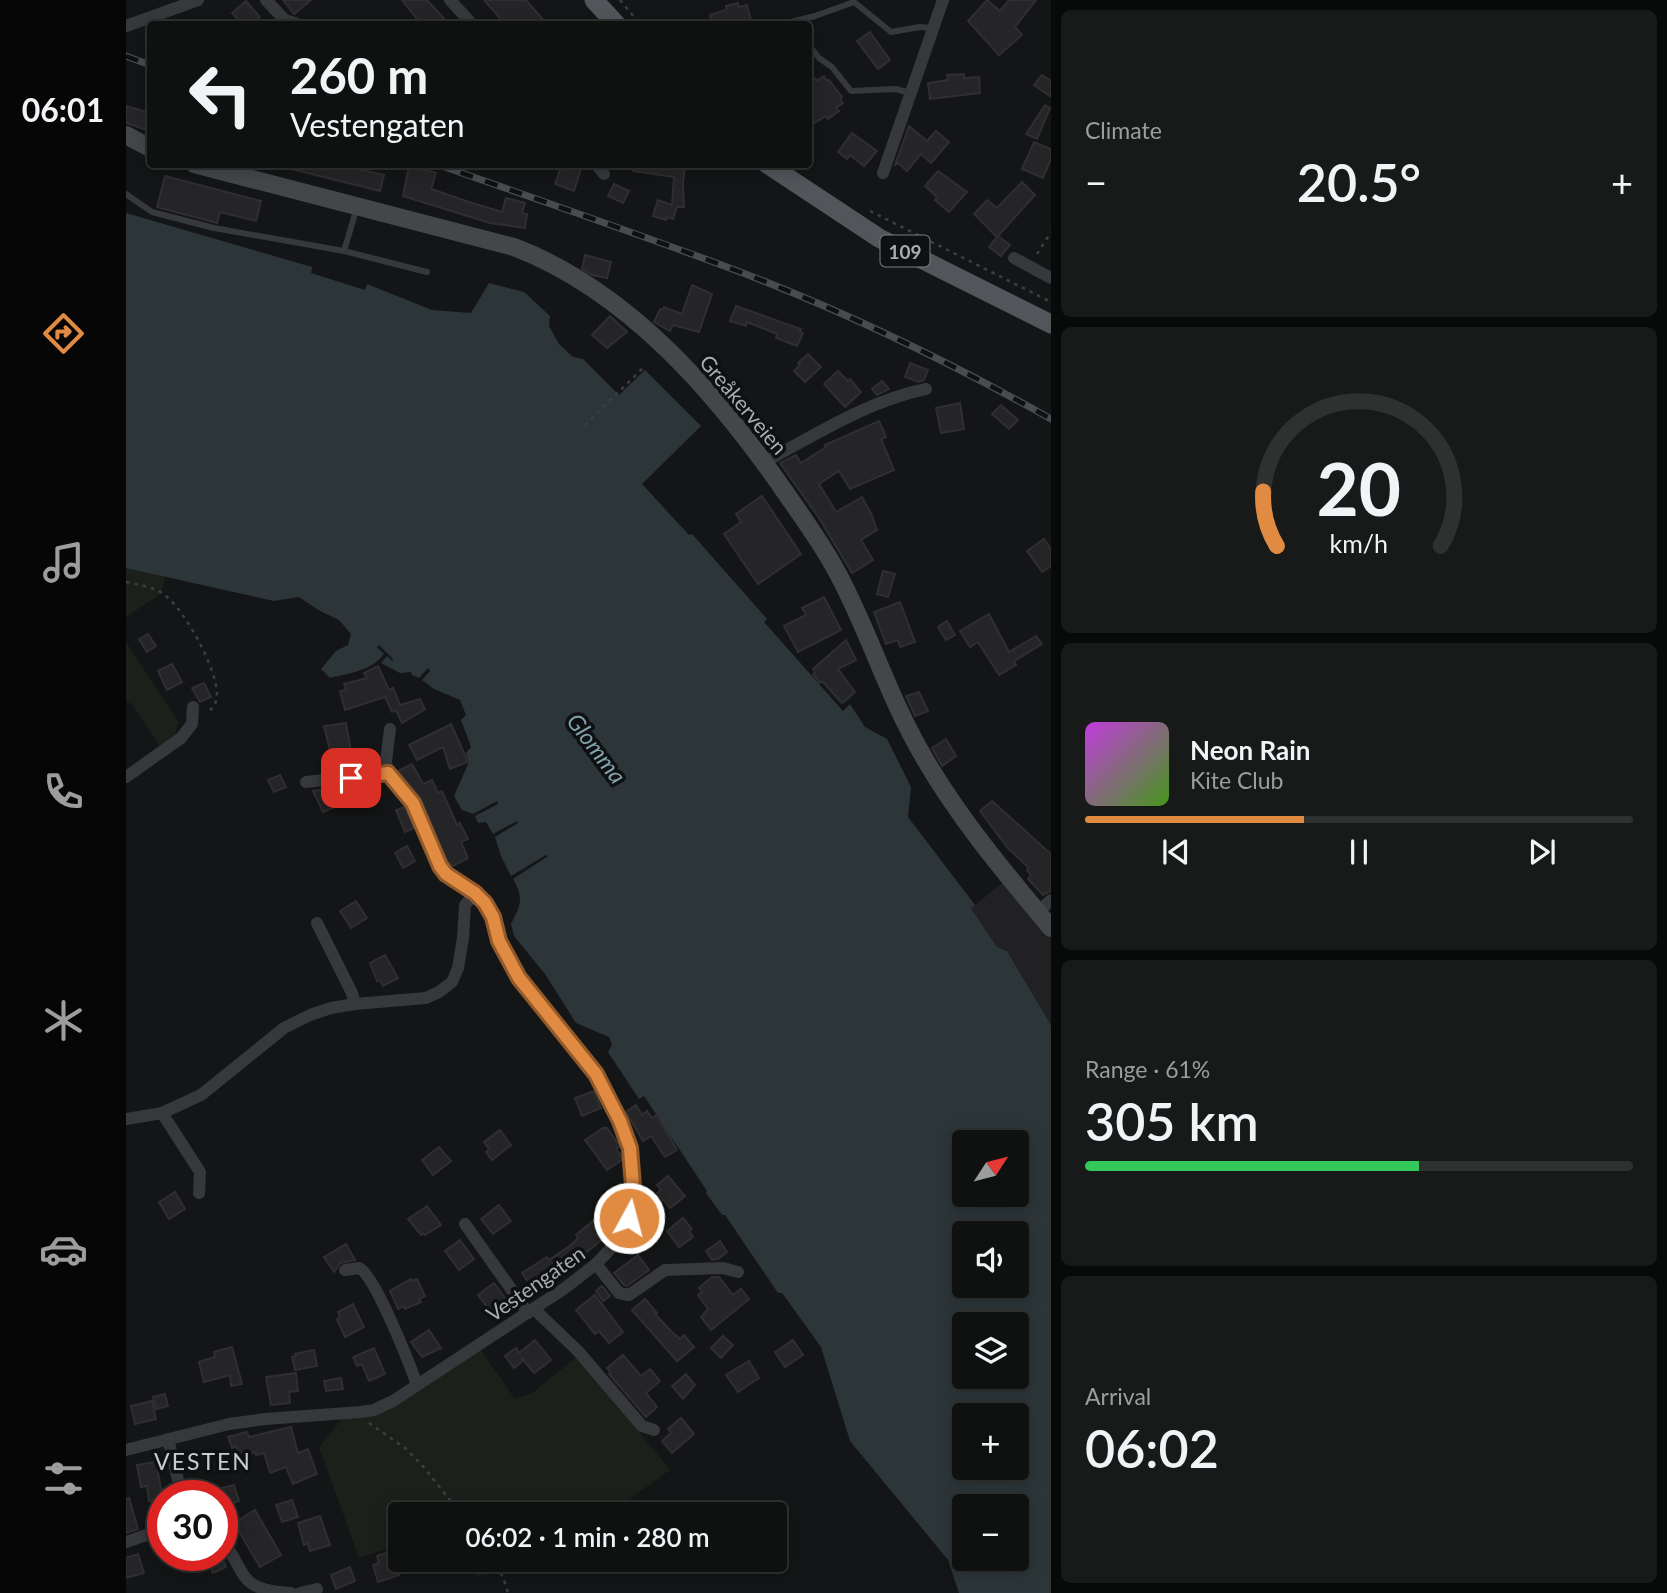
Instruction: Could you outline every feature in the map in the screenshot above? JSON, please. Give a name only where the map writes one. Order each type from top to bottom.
[{"type":"main road","points":[[594,0],[613,21]]},
{"type":"main road","points":[[126,135],[147,146]]},
{"type":"main road","name":"Greåkerveien","points":[[207,168],[514,247],[538,256],[581,280],[637,324],[681,365],[722,410],[764,462],[817,538],[837,571],[922,754],[970,826],[1044,906],[1051,928]]},
{"type":"main road","name":"109","points":[[773,168],[879,238],[1051,324]]},
{"type":"street","points":[[126,26],[198,0]]},
{"type":"street","points":[[266,0],[288,21]]},
{"type":"street","points":[[450,0],[469,21]]},
{"type":"street","points":[[883,173],[931,28],[943,0]]},
{"type":"street","points":[[1014,258],[1051,278]]},
{"type":"street","points":[[764,462],[827,427],[879,403],[926,389]]},
{"type":"street","points":[[126,777],[181,738],[192,724],[192,707]]},
{"type":"street","points":[[306,782],[388,773],[386,761],[390,729]]},
{"type":"street","name":"Vestengaten","points":[[126,1450],[229,1424],[374,1410],[393,1401],[531,1311],[596,1264],[618,1241],[629,1218],[634,1199],[630,1148],[620,1121],[596,1074],[519,978],[499,941],[493,917],[485,903],[446,874],[440,866],[413,803],[388,773]]},
{"type":"street","points":[[126,1119],[162,1113],[201,1095],[284,1028],[331,1008],[426,998],[452,982],[458,968],[465,905],[475,893]]},
{"type":"street","points":[[317,923],[355,1004]]},
{"type":"street","points":[[162,1113],[200,1172],[199,1193]]},
{"type":"street","points":[[465,1224],[531,1311],[578,1351],[642,1426],[654,1430]]},
{"type":"street","points":[[596,1264],[619,1293],[629,1295],[665,1270],[723,1268],[738,1272]]},
{"type":"street","points":[[345,1270],[359,1268],[366,1273],[386,1310],[417,1385]]},
{"type":"street","points":[[168,1439],[178,1480]]},
{"type":"street","points":[[126,1542],[147,1535]]},
{"type":"street","points":[[238,1566],[249,1584],[260,1590],[291,1593]]},
{"type":"street","points":[[300,1593],[317,1589]]},
{"type":"lane","points":[[795,21],[854,2],[891,32],[931,28]]},
{"type":"lane","points":[[812,49],[832,67],[851,91],[895,89],[910,93]]},
{"type":"lane","points":[[126,194],[152,212],[214,228],[344,251],[427,272]]},
{"type":"lane","points":[[344,251],[358,205]]},
{"type":"path","points":[[620,0],[638,21]]},
{"type":"path","points":[[867,209],[1051,302]]},
{"type":"path","points":[[1029,266],[1051,232]]},
{"type":"path","points":[[584,425],[643,368]]},
{"type":"path","points":[[126,582],[160,591],[170,598],[183,614],[205,654],[216,685],[217,699],[208,712],[192,724]]},
{"type":"path","points":[[361,1412],[370,1424],[405,1448],[451,1502]]},
{"type":"path","points":[[500,1572],[508,1593]]},
{"type":"shaded area","points":[[126,568],[166,575],[161,594],[126,617]]},
{"type":"shaded area","points":[[126,642],[179,722],[174,737],[160,747],[132,704],[126,702]]},
{"type":"shaded area","points":[[1010,877],[1051,928],[1051,1025],[1007,951],[997,947],[971,908]]},
{"type":"shaded area","points":[[481,1350],[515,1399],[531,1394],[578,1356],[670,1470],[626,1502],[388,1502],[388,1548],[359,1558],[319,1447],[347,1413],[361,1412]]},
{"type":"shaded area","points":[[476,1572],[494,1572],[478,1576]]},
{"type":"water","name":"Glomma","points":[[126,213],[312,267],[311,273],[365,290],[367,284],[432,310],[471,313],[489,283],[524,292],[550,316],[549,326],[559,344],[573,357],[583,359],[619,395],[645,370],[701,426],[642,484],[689,535],[692,534],[767,619],[764,622],[843,711],[850,704],[865,727],[887,739],[911,787],[908,817],[975,905],[971,908],[997,947],[1007,951],[1051,1025],[1051,1593],[959,1593],[948,1560],[850,1441],[821,1347],[782,1293],[778,1293],[725,1215],[722,1215],[706,1193],[644,1096],[639,1099],[608,1052],[612,1045],[609,1037],[576,1023],[545,974],[514,936],[511,924],[520,897],[513,879],[548,856],[511,876],[495,837],[518,823],[517,821],[493,834],[486,822],[478,823],[475,816],[498,804],[497,801],[473,814],[462,810],[454,796],[469,762],[466,753],[471,747],[461,720],[466,715],[460,700],[434,689],[422,680],[430,671],[428,668],[419,678],[411,672],[400,673],[381,663],[387,656],[392,661],[393,659],[379,645],[377,647],[384,654],[379,660],[360,670],[330,678],[321,669],[336,651],[348,645],[351,634],[339,620],[299,597],[274,601],[126,568]]},
{"type":"building","points":[[283,0],[311,0],[294,14]]},
{"type":"building","points":[[402,0],[427,0],[446,21],[419,21]]},
{"type":"building","points":[[484,0],[526,0],[544,21],[502,21]]},
{"type":"building","points":[[987,0],[1000,11],[1009,0],[1036,0],[1015,27],[1022,35],[999,55],[968,21]]},
{"type":"building","points":[[246,1],[260,17],[255,21],[239,21],[232,13]]},
{"type":"building","points":[[738,3],[739,7],[747,5],[751,21],[711,21],[710,15],[726,10],[726,6]]},
{"type":"building","points":[[870,32],[890,60],[878,69],[857,41]]},
{"type":"building","points":[[964,74],[964,78],[979,77],[980,93],[930,99],[928,83],[948,80],[947,75]]},
{"type":"building","points":[[1042,75],[1051,81],[1051,97],[1034,85]]},
{"type":"building","points":[[824,76],[829,80],[842,97],[840,99],[843,103],[836,108],[839,111],[828,119],[826,116],[812,125],[812,80],[815,78],[817,81]]},
{"type":"building","points":[[1045,105],[1050,108],[1037,139],[1026,134]]},
{"type":"building","points":[[126,106],[147,112],[147,130],[126,123]]},
{"type":"building","points":[[909,126],[927,141],[936,131],[949,142],[931,163],[921,154],[907,171],[898,163],[895,165]]},
{"type":"building","points":[[852,133],[877,151],[864,166],[850,155],[847,159],[838,152]]},
{"type":"building","points":[[1034,142],[1051,149],[1051,159],[1043,178],[1022,169]]},
{"type":"building","points":[[354,168],[384,175],[380,191],[291,169]]},
{"type":"building","points":[[409,168],[436,173],[431,189],[469,202],[502,212],[506,198],[525,203],[522,213],[527,214],[525,228],[490,223],[403,196]]},
{"type":"building","points":[[561,168],[581,169],[574,191],[555,184]]},
{"type":"building","points":[[633,168],[685,168],[684,207],[677,207],[673,219],[653,216],[658,200],[672,205],[674,177],[633,171]]},
{"type":"building","points":[[938,171],[967,192],[949,212],[935,200],[937,197],[925,186]]},
{"type":"building","points":[[165,176],[261,201],[256,221],[220,212],[217,223],[157,207]]},
{"type":"building","points":[[1022,182],[1035,195],[998,236],[1010,245],[1001,256],[989,247],[997,237],[974,214],[987,200],[997,208]]},
{"type":"building","points":[[614,184],[629,191],[623,203],[608,196]]},
{"type":"building","points":[[585,255],[611,262],[607,278],[592,275],[582,269]]},
{"type":"building","points":[[692,285],[712,294],[699,332],[673,325],[670,331],[654,322],[660,309],[663,310],[664,307],[682,314]]},
{"type":"building","points":[[736,306],[801,329],[800,332],[803,333],[797,346],[776,338],[777,334],[747,322],[746,326],[730,321]]},
{"type":"building","points":[[610,316],[627,332],[607,348],[592,335]]},
{"type":"building","points":[[808,354],[821,367],[805,382],[794,371]]},
{"type":"building","points":[[910,363],[928,370],[924,380],[919,382],[905,377]]},
{"type":"building","points":[[838,371],[848,381],[850,379],[861,392],[845,407],[824,384]]},
{"type":"building","points":[[882,381],[889,389],[877,395],[872,389]]},
{"type":"building","points":[[960,403],[964,429],[941,433],[936,408]]},
{"type":"building","points":[[1001,405],[1018,420],[1009,429],[992,414]]},
{"type":"building","points":[[879,421],[886,437],[881,439],[894,470],[850,489],[839,471],[819,484],[836,512],[862,497],[871,513],[877,530],[861,540],[873,560],[852,573],[819,518],[780,463],[796,455],[801,463],[826,447],[825,445]]},
{"type":"building","points":[[762,496],[801,554],[758,584],[724,534],[741,522],[736,514]]},
{"type":"building","points":[[1044,539],[1051,549],[1051,566],[1042,572],[1027,551]]},
{"type":"building","points":[[883,571],[895,574],[888,597],[877,594]]},
{"type":"building","points":[[824,597],[841,630],[798,652],[784,626],[806,615],[802,608]]},
{"type":"building","points":[[900,602],[915,642],[900,647],[898,640],[886,644],[874,612]]},
{"type":"building","points":[[989,614],[1009,652],[1036,636],[1042,644],[1014,661],[1016,665],[999,675],[978,642],[970,647],[960,631]]},
{"type":"building","points":[[947,621],[955,635],[946,640],[938,627]]},
{"type":"building","points":[[148,634],[156,646],[147,652],[139,639]]},
{"type":"building","points":[[846,640],[856,660],[838,669],[855,692],[842,703],[813,675],[813,669]]},
{"type":"building","points":[[172,664],[182,682],[167,690],[158,671]]},
{"type":"building","points":[[378,666],[389,690],[393,688],[400,705],[420,699],[425,709],[402,723],[396,710],[392,712],[385,697],[345,710],[340,691],[346,690],[344,684],[367,678],[364,673]]},
{"type":"building","points":[[204,683],[211,697],[200,702],[192,688]]},
{"type":"building","points":[[919,692],[928,711],[915,716],[906,696]]},
{"type":"building","points":[[346,723],[351,751],[331,754],[324,726]]},
{"type":"building","points":[[451,724],[468,762],[450,769],[443,747],[417,760],[409,745]]},
{"type":"building","points":[[946,739],[956,756],[942,766],[932,748]]},
{"type":"building","points":[[374,753],[378,765],[363,767],[361,756]]},
{"type":"building","points":[[412,764],[423,784],[432,780],[438,793],[442,791],[457,825],[460,823],[468,839],[461,842],[468,858],[453,866],[447,861],[421,799],[398,771]]},
{"type":"building","points":[[280,775],[286,787],[274,792],[268,780]]},
{"type":"building","points":[[330,788],[338,806],[323,812],[313,791]]},
{"type":"building","points":[[992,801],[1051,854],[1051,891],[1043,895],[1028,879],[1031,875],[1027,870],[1029,868],[1007,847],[980,811]]},
{"type":"building","points":[[405,807],[414,828],[405,832],[396,810]]},
{"type":"building","points":[[407,846],[415,861],[403,868],[395,853]]},
{"type":"building","points":[[356,901],[367,918],[351,928],[340,911]]},
{"type":"building","points":[[385,955],[398,978],[383,986],[380,980],[377,981],[370,963]]},
{"type":"building","points":[[594,1091],[601,1108],[582,1116],[575,1098]]},
{"type":"building","points":[[636,1105],[642,1115],[647,1111],[652,1118],[657,1115],[677,1150],[665,1157],[651,1136],[643,1141],[626,1112]]},
{"type":"building","points":[[607,1128],[620,1146],[616,1149],[622,1157],[622,1160],[607,1170],[585,1140]]},
{"type":"building","points":[[500,1130],[511,1145],[492,1160],[486,1152],[489,1149],[484,1142]]},
{"type":"building","points":[[439,1147],[451,1161],[433,1175],[422,1160]]},
{"type":"building","points":[[668,1176],[685,1196],[670,1208],[657,1193],[661,1190],[657,1185]]},
{"type":"building","points":[[175,1192],[185,1209],[169,1219],[159,1202]]},
{"type":"building","points":[[499,1205],[511,1221],[493,1234],[481,1219]]},
{"type":"building","points":[[427,1206],[441,1225],[421,1235],[408,1219]]},
{"type":"building","points":[[683,1218],[692,1229],[689,1231],[693,1237],[679,1247],[667,1231]]},
{"type":"building","points":[[594,1220],[607,1236],[580,1257],[578,1254],[533,1289],[522,1273],[547,1257],[549,1260],[571,1245],[578,1238],[576,1235]]},
{"type":"building","points":[[460,1240],[474,1259],[459,1270],[445,1251]]},
{"type":"building","points":[[720,1241],[727,1252],[712,1260],[706,1251]]},
{"type":"building","points":[[346,1244],[355,1260],[340,1263],[334,1272],[324,1257]]},
{"type":"building","points":[[638,1255],[649,1270],[627,1286],[624,1285],[614,1273]]},
{"type":"building","points":[[712,1277],[719,1277],[733,1295],[741,1289],[749,1299],[711,1330],[701,1317],[708,1309],[698,1295],[702,1292],[699,1288]]},
{"type":"building","points":[[411,1279],[417,1279],[425,1296],[419,1299],[421,1302],[398,1309],[390,1291]]},
{"type":"building","points":[[494,1283],[509,1303],[493,1315],[478,1295]]},
{"type":"building","points":[[602,1286],[610,1296],[603,1301],[596,1291]]},
{"type":"building","points":[[595,1295],[623,1332],[609,1343],[599,1331],[595,1334],[576,1310]]},
{"type":"building","points":[[645,1299],[671,1331],[680,1339],[684,1335],[694,1347],[677,1361],[632,1310]]},
{"type":"building","points":[[353,1304],[364,1327],[345,1337],[337,1319],[340,1317],[338,1312]]},
{"type":"building","points":[[429,1330],[441,1348],[422,1357],[411,1342]]},
{"type":"building","points":[[723,1336],[733,1345],[721,1358],[711,1348]]},
{"type":"building","points":[[535,1340],[551,1360],[534,1373],[524,1360],[514,1368],[505,1356],[516,1348],[519,1353]]},
{"type":"building","points":[[793,1340],[803,1355],[785,1367],[775,1352]]},
{"type":"building","points":[[232,1347],[242,1384],[231,1386],[230,1375],[204,1382],[199,1362],[215,1357],[214,1352]]},
{"type":"building","points":[[374,1348],[385,1374],[369,1381],[362,1364],[357,1366],[353,1357]]},
{"type":"building","points":[[314,1350],[317,1366],[295,1370],[292,1357]]},
{"type":"building","points":[[623,1355],[641,1376],[650,1369],[660,1381],[646,1393],[657,1407],[646,1417],[609,1374],[611,1373],[607,1368]]},
{"type":"building","points":[[749,1361],[759,1378],[738,1392],[726,1375]]},
{"type":"building","points":[[296,1373],[298,1391],[289,1392],[290,1403],[271,1405],[266,1377]]},
{"type":"building","points":[[686,1374],[695,1385],[683,1399],[672,1386]]},
{"type":"building","points":[[341,1378],[343,1389],[326,1391],[324,1381]]},
{"type":"building","points":[[165,1394],[168,1406],[156,1409],[153,1397]]},
{"type":"building","points":[[152,1401],[156,1419],[135,1424],[131,1406]]},
{"type":"building","points":[[681,1418],[694,1434],[672,1453],[662,1441],[671,1433],[668,1429]]},
{"type":"building","points":[[291,1427],[298,1453],[308,1449],[317,1474],[293,1484],[286,1467],[270,1473],[264,1453],[256,1455],[255,1452],[240,1457],[236,1446],[232,1448],[228,1437],[247,1432],[249,1437]]},
{"type":"building","points":[[156,1462],[159,1480],[147,1480],[147,1486],[141,1487],[137,1465]]},
{"type":"building","points":[[129,1498],[138,1529],[126,1533],[126,1499]]},
{"type":"building","points":[[292,1500],[298,1517],[282,1522],[276,1505]]},
{"type":"building","points":[[255,1510],[281,1555],[260,1567],[238,1530],[238,1521]]},
{"type":"building","points":[[320,1516],[330,1545],[310,1551],[308,1543],[304,1545],[298,1523]]},
{"type":"building","points":[[388,1552],[388,1572],[398,1572],[399,1575],[378,1582],[373,1565],[379,1563],[377,1556]]},
{"type":"building","points":[[138,1554],[144,1573],[126,1578],[126,1558]]},
{"type":"building","points":[[350,1567],[355,1581],[336,1589],[331,1575]]},
{"type":"railway","points":[[126,56],[147,64]]},
{"type":"railway","points":[[448,168],[776,286],[935,358],[1051,419]]},
{"type":"district","name":"VESTEN","points":[[203,1461]]},
{"type":"route","points":[[351,778],[388,773],[413,803],[440,866],[446,874],[485,903],[493,917],[499,941],[519,978],[596,1074],[620,1121],[630,1148],[634,1199],[629,1218]]}]
